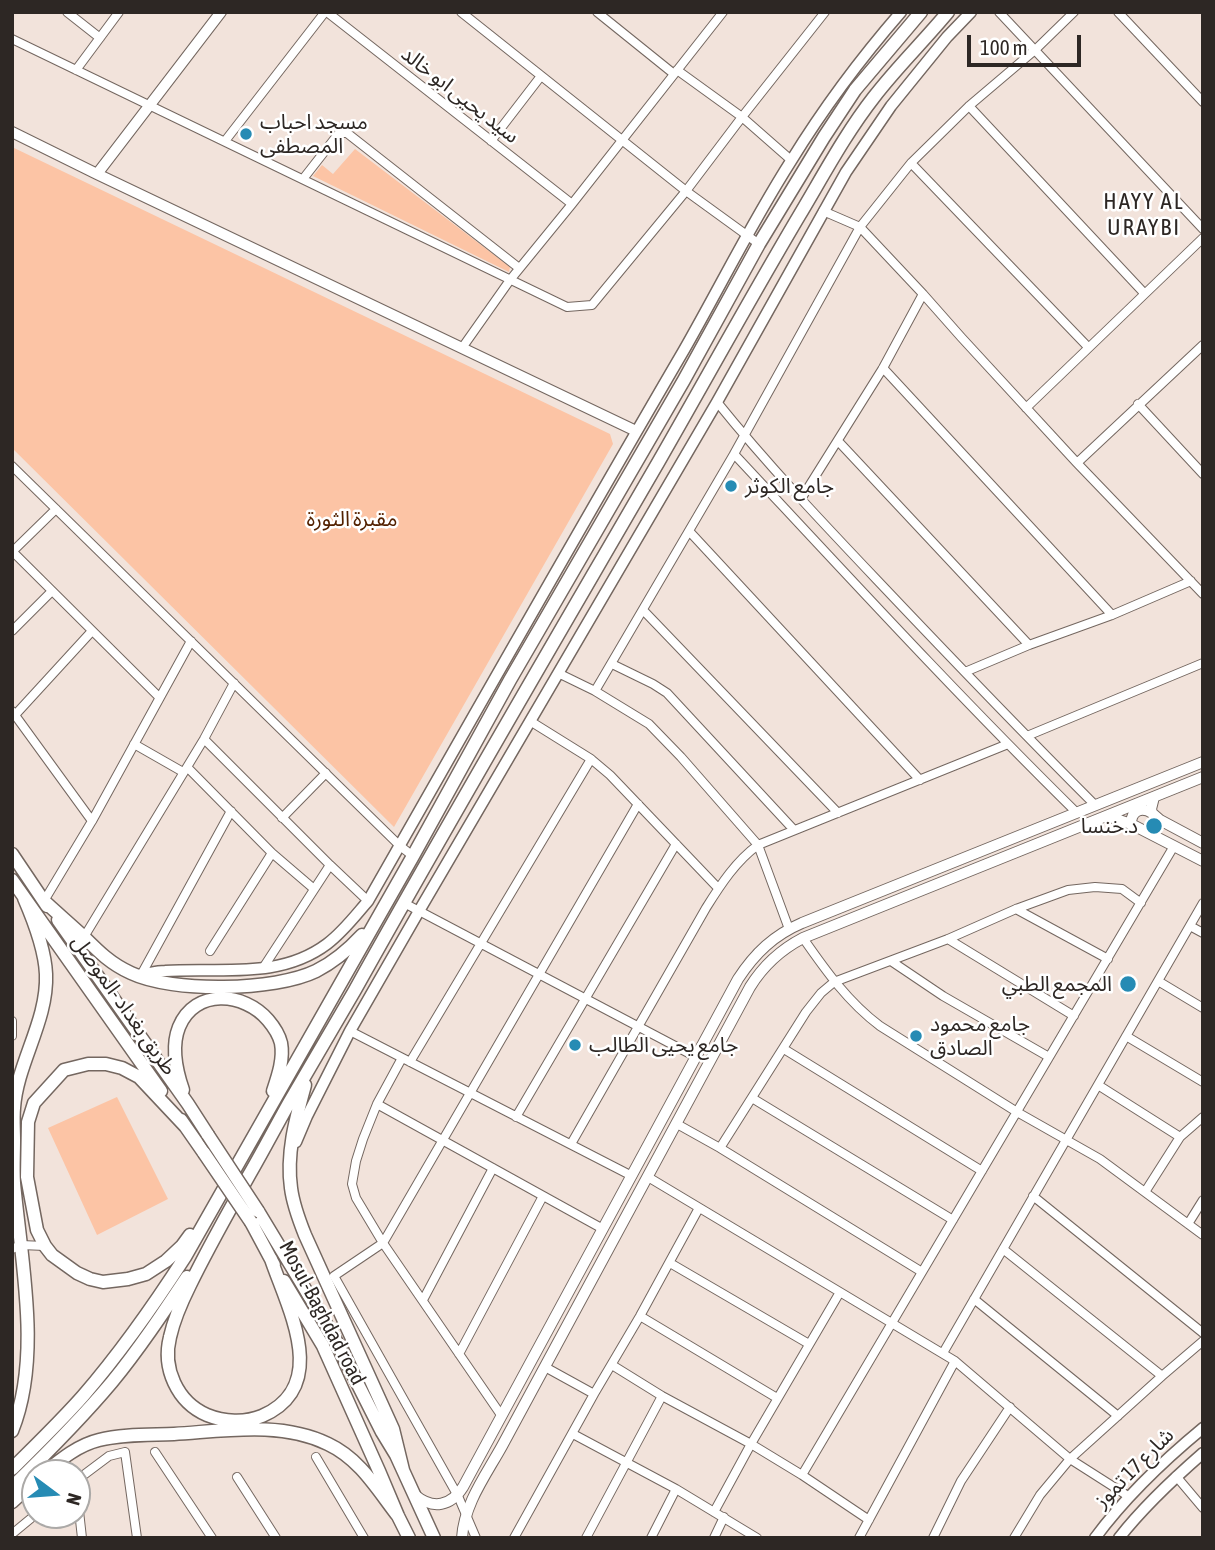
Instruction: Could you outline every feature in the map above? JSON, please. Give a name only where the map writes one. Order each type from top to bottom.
[{"type":"highway","points":[[904,12],[906,31]]},
{"type":"highway","points":[[12,1469],[83,1396],[170,1281],[759,244],[855,90],[921,12]]},
{"type":"highway","points":[[271,1259],[298,1338],[300,1370],[290,1395],[277,1407],[252,1420],[233,1421],[212,1417],[188,1402],[176,1387],[169,1368],[168,1347],[183,1301],[214,1236],[839,149],[873,98],[948,12]]},
{"type":"highway","points":[[936,27],[947,37]]},
{"type":"highway","points":[[824,136],[839,149]]},
{"type":"highway","points":[[646,446],[662,456]]},
{"type":"highway","points":[[496,673],[510,680]]},
{"type":"highway","points":[[12,854],[188,1104],[254,1216],[334,1337],[403,1470],[434,1538]]},
{"type":"highway","points":[[12,1431],[22,1400],[28,1326],[17,1247],[13,1180],[14,1108],[42,1006],[46,975],[44,957],[17,890]]},
{"type":"highway","name":"طريق بغداد -الموصل","points":[[17,890],[204,1153]]},
{"type":"highway","points":[[44,901],[106,960],[138,975],[165,982],[206,986],[249,986],[284,982],[316,971],[332,962],[354,943],[382,910]]},
{"type":"highway","points":[[188,1104],[176,1067],[176,1042],[182,1021],[206,1001],[217,998],[240,1001],[263,1014],[278,1033],[281,1045],[282,1059],[278,1075],[258,1128]]},
{"type":"highway","points":[[186,1127],[139,1077],[122,1068],[106,1064],[88,1064],[64,1070],[34,1103],[28,1122],[27,1177],[37,1230],[52,1255],[90,1279],[103,1282],[128,1279],[146,1274],[166,1261],[182,1246],[216,1202]]},
{"type":"highway","points":[[312,1066],[295,1122],[290,1158],[290,1187],[299,1219],[393,1429],[403,1470]]},
{"type":"highway","name":"Mosul-Baghdad road","points":[[204,1153],[254,1216],[271,1259],[323,1346],[409,1538]]},
{"type":"highway","points":[[12,1487],[110,1384],[214,1236]]},
{"type":"highway","points":[[64,1459],[100,1440],[133,1436],[256,1430],[289,1432],[314,1438],[343,1453],[363,1470],[398,1516]]},
{"type":"main road","points":[[138,975],[162,971],[248,971],[287,964],[326,945],[368,901],[791,160],[874,43],[904,12]]},
{"type":"main road","points":[[290,1158],[307,1116],[351,1031],[717,402],[846,172],[891,106],[971,12]]},
{"type":"main road","name":"شارع 17 تموز","points":[[1095,1538],[1128,1496],[1203,1428]]},
{"type":"main road","name":"شارع 17 تموز","points":[[1119,1538],[1137,1514],[1203,1453]]},
{"type":"street","points":[[67,12],[100,38]]},
{"type":"street","points":[[76,70],[119,12]]},
{"type":"street","points":[[97,174],[221,12]]},
{"type":"street","points":[[225,141],[326,12]]},
{"type":"street","name":"سيد يحيى ابو خالد","points":[[326,12],[572,204]]},
{"type":"street","points":[[461,12],[686,191],[759,244]]},
{"type":"street","points":[[597,12],[741,117],[791,160]]},
{"type":"street","points":[[462,348],[519,268],[723,12]]},
{"type":"street","points":[[12,39],[567,307],[592,305],[686,191],[825,12]]},
{"type":"street","points":[[999,12],[1203,229]]},
{"type":"street","points":[[595,691],[734,454],[860,227],[911,163],[969,106],[1035,50],[1074,12]]},
{"type":"street","points":[[1118,12],[1203,103]]},
{"type":"street","points":[[491,141],[541,76]]},
{"type":"street","points":[[969,106],[1143,293]]},
{"type":"street","points":[[12,132],[636,431]]},
{"type":"street","points":[[303,179],[340,133],[347,133],[519,268]]},
{"type":"street","points":[[911,163],[1088,347]]},
{"type":"street","points":[[823,211],[860,227],[1077,463],[1203,594]]},
{"type":"street","points":[[1026,408],[1203,238]]},
{"type":"street","points":[[801,499],[883,368],[923,294]]},
{"type":"street","points":[[1077,463],[1138,404],[1201,350]]},
{"type":"street","points":[[883,368],[1112,615]]},
{"type":"street","points":[[717,402],[801,499],[1095,805]]},
{"type":"street","points":[[1138,404],[1203,474]]},
{"type":"street","points":[[838,441],[1029,645]]},
{"type":"street","points":[[734,454],[1024,761],[1077,813]]},
{"type":"street","points":[[12,466],[413,856]]},
{"type":"street","points":[[56,509],[12,552],[159,697]]},
{"type":"street","points":[[689,531],[920,780]]},
{"type":"street","points":[[965,672],[1191,581]]},
{"type":"street","points":[[12,631],[52,591]]},
{"type":"street","points":[[643,610],[838,813]]},
{"type":"street","points":[[92,631],[13,713],[92,821]]},
{"type":"street","points":[[44,901],[92,821],[191,641]]},
{"type":"street","points":[[941,674],[955,662]]},
{"type":"street","points":[[1027,736],[1203,663]]},
{"type":"street","points":[[612,664],[667,693],[794,830]]},
{"type":"street","points":[[558,673],[595,691],[649,724],[689,765],[758,845],[789,929]]},
{"type":"street","points":[[84,937],[204,739],[234,683]]},
{"type":"street","points":[[530,721],[610,775],[718,888]]},
{"type":"street","points":[[204,739],[368,901]]},
{"type":"street","points":[[134,744],[185,769],[272,853],[314,889]]},
{"type":"street","points":[[571,1144],[718,888],[744,855],[758,845],[1008,744]]},
{"type":"street","points":[[1024,761],[1041,751]]},
{"type":"street","points":[[501,1415],[383,1243],[356,1198],[352,1184],[356,1161],[377,1104],[480,943],[590,759]]},
{"type":"street","points":[[412,1492],[422,1501],[434,1504],[447,1503],[458,1496],[746,967],[765,945],[789,929],[1203,762]]},
{"type":"street","points":[[282,818],[326,773]]},
{"type":"street","points":[[462,1538],[466,1513],[473,1498],[712,1056],[756,977],[772,958],[803,938],[1203,777]]},
{"type":"street","points":[[1152,813],[1154,797]]},
{"type":"street","points":[[476,1538],[458,1496],[334,1276],[383,1243],[638,804]]},
{"type":"street","points":[[1131,824],[1132,816],[1138,810],[1145,809],[1163,822],[1203,843]]},
{"type":"street","points":[[138,975],[231,811]]},
{"type":"street","points":[[1106,816],[1131,824],[1203,861]]},
{"type":"street","points":[[516,1116],[676,844]]},
{"type":"street","points":[[802,1475],[1174,846]]},
{"type":"street","points":[[211,951],[272,853]]},
{"type":"street","points":[[963,859],[967,871]]},
{"type":"street","points":[[263,968],[330,865]]},
{"type":"street","points":[[720,1148],[806,1012],[834,982],[1068,890],[1095,887],[1122,889],[1141,903]]},
{"type":"street","points":[[404,903],[696,1057]]},
{"type":"street","points":[[943,1353],[1203,904]]},
{"type":"street","points":[[1016,909],[1108,959]]},
{"type":"street","points":[[1190,926],[1203,933]]},
{"type":"street","points":[[803,938],[834,982],[861,1012],[1017,1112],[1100,1159],[1203,1235]]},
{"type":"street","points":[[948,939],[1074,1016]]},
{"type":"street","points":[[891,961],[943,996],[1049,1057]]},
{"type":"street","points":[[1158,981],[1203,1008]]},
{"type":"street","points":[[12,1021],[12,1036]]},
{"type":"street","points":[[351,1031],[632,1176]]},
{"type":"street","points":[[710,1032],[716,1031],[719,1036],[712,1056]]},
{"type":"street","points":[[1126,1036],[1203,1082]]},
{"type":"street","points":[[784,1049],[982,1171]]},
{"type":"street","points":[[1098,1085],[1180,1137]]},
{"type":"street","points":[[752,1098],[953,1220]]},
{"type":"street","points":[[377,1104],[603,1229]]},
{"type":"street","points":[[1146,1192],[1180,1137],[1203,1117]]},
{"type":"street","points":[[677,1124],[922,1272]]},
{"type":"street","points":[[423,1300],[493,1168]]},
{"type":"street","points":[[648,1177],[943,1353],[1070,1459],[1128,1496]]},
{"type":"street","points":[[459,1354],[543,1196]]},
{"type":"street","points":[[1033,1196],[1203,1334]]},
{"type":"street","points":[[620,1199],[615,1218],[618,1222],[624,1220]]},
{"type":"street","points":[[1188,1224],[1203,1200]]},
{"type":"street","points":[[514,1538],[699,1208]]},
{"type":"street","points":[[17,1247],[45,1246]]},
{"type":"street","points":[[1003,1250],[1161,1376]]},
{"type":"street","points":[[670,1263],[809,1344]]},
{"type":"street","points":[[714,1512],[840,1292]]},
{"type":"street","points":[[974,1298],[1118,1416]]},
{"type":"street","points":[[640,1316],[777,1398]]},
{"type":"street","points":[[1014,1538],[1040,1495],[1070,1459],[1203,1341]]},
{"type":"street","points":[[859,1538],[955,1361]]},
{"type":"street","points":[[612,1365],[662,1396],[751,1444],[869,1520]]},
{"type":"street","points":[[545,1367],[594,1394]]},
{"type":"street","points":[[586,1538],[662,1396]]},
{"type":"street","points":[[933,1538],[961,1480],[1010,1407]]},
{"type":"street","points":[[573,1434],[676,1489],[758,1538]]},
{"type":"street","points":[[91,1470],[109,1456],[125,1452],[137,1538]]},
{"type":"street","points":[[155,1452],[212,1538]]},
{"type":"street","points":[[316,1457],[364,1538]]},
{"type":"street","points":[[1176,1476],[1203,1508]]},
{"type":"street","points":[[237,1477],[276,1538]]},
{"type":"street","points":[[651,1538],[676,1489]]},
{"type":"street","points":[[714,1538],[724,1517]]},
{"type":"green space","name":"مقبرة الثورة","points":[[12,147],[610,434],[613,444],[394,827],[12,448]]},
{"type":"green space","points":[[355,149],[510,267],[509,272],[313,176],[322,165],[333,174]]},
{"type":"green space","points":[[117,1097],[168,1199],[97,1235],[48,1128]]},
{"type":"place","name":"مسجد احباب المصطفى","points":[[246,134]]},
{"type":"place","name":"جامع الكوثر","points":[[731,486]]},
{"type":"place","name":"د.خنسا","points":[[1154,826]]},
{"type":"place","name":"المجمع الطبي","points":[[1128,984]]},
{"type":"place","name":"جامع محمود الصادق","points":[[916,1036]]},
{"type":"place","name":"جامع يحيى الطالب","points":[[575,1045]]},
{"type":"district","name":"HAYY AL URAYBI","points":[[1144,215]]}]
